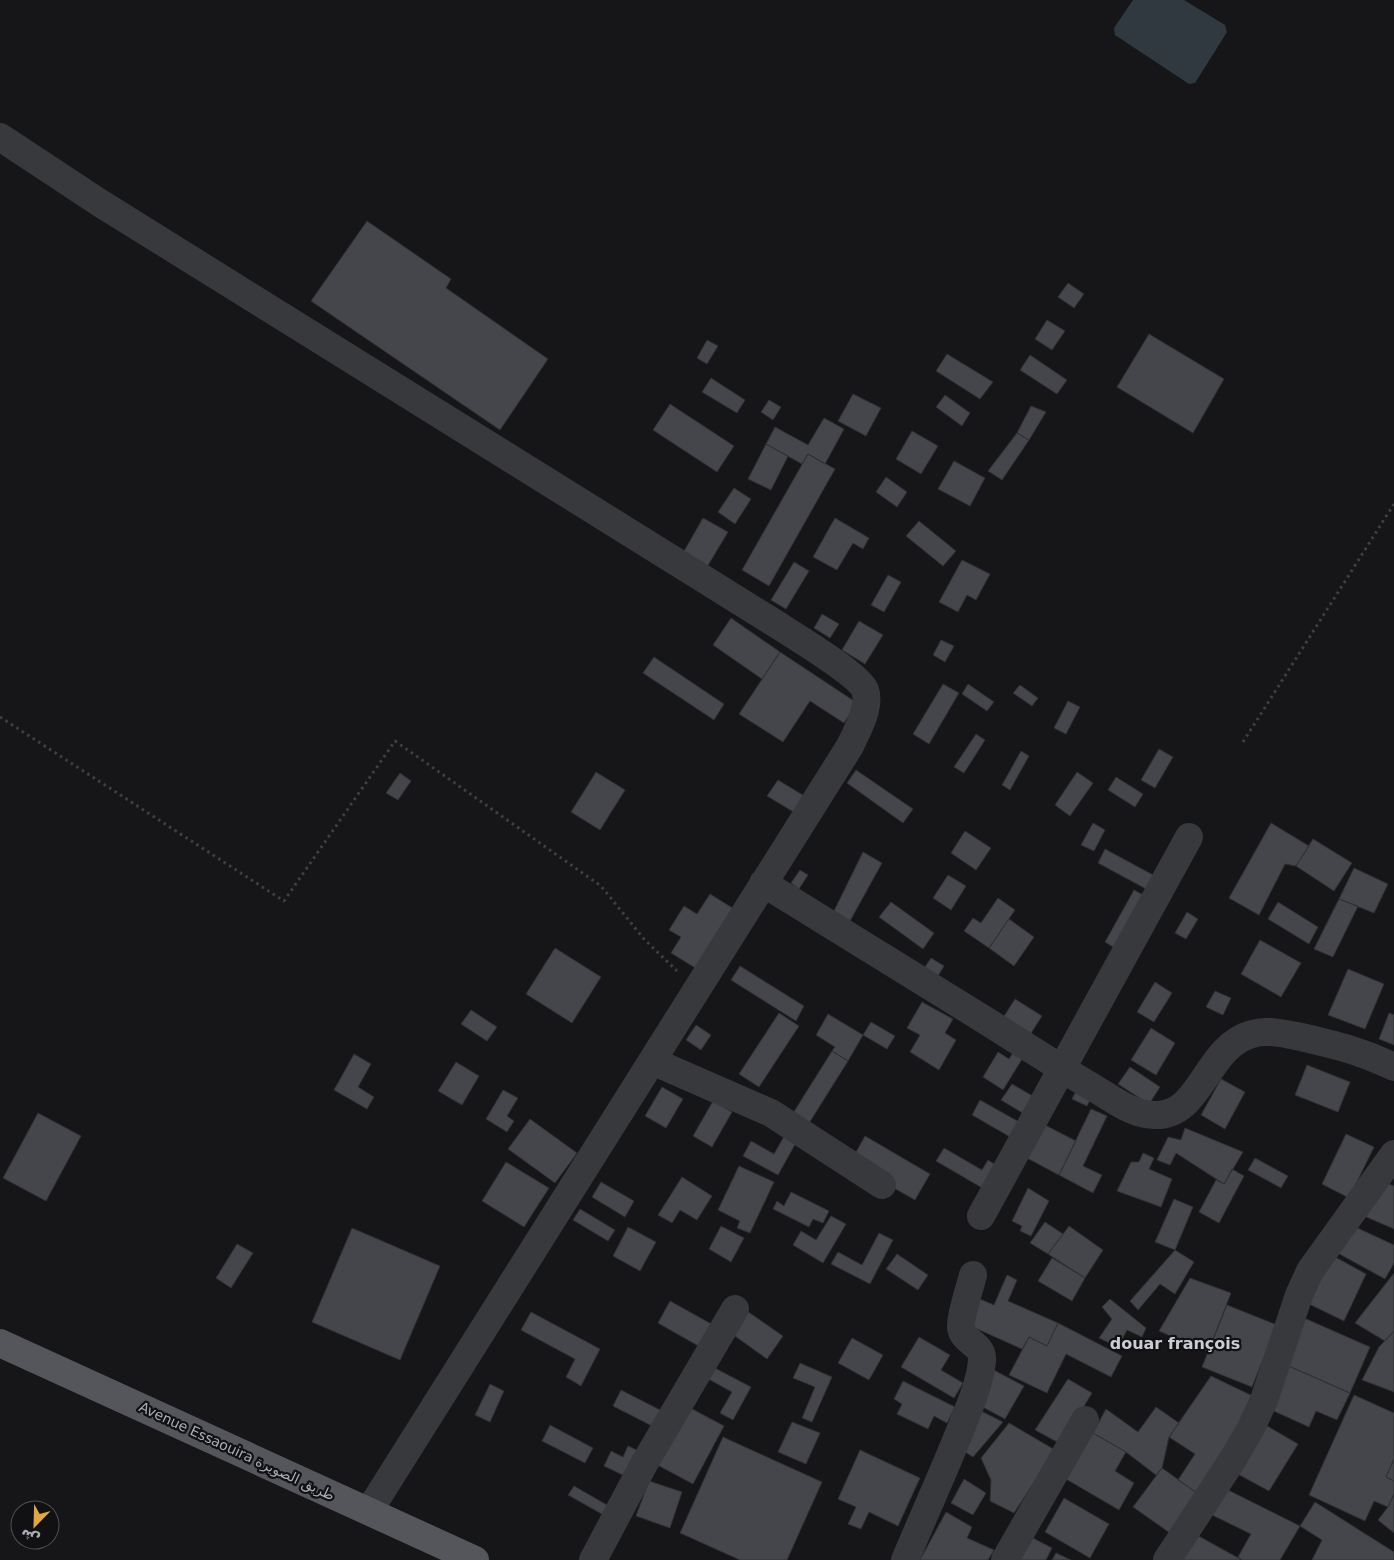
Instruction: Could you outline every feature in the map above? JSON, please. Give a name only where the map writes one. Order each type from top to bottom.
[{"type":"main road","name":"Avenue Essaouira طريق الصويرة","points":[[0,1343],[475,1560]]},
{"type":"street","points":[[0,137],[100,203],[780,627],[832,661],[854,678],[865,690],[866,704],[850,746],[368,1511]]},
{"type":"street","points":[[981,1216],[1188,837]]},
{"type":"street","points":[[763,883],[1061,1068],[1129,1109],[1146,1114],[1172,1113],[1182,1107],[1194,1094],[1212,1065],[1226,1049],[1239,1040],[1253,1034],[1276,1032],[1344,1047],[1366,1054],[1394,1067]]},
{"type":"street","points":[[652,1061],[772,1113],[882,1185]]},
{"type":"street","points":[[1167,1560],[1233,1459],[1250,1428],[1267,1391],[1299,1295],[1310,1271],[1394,1154]]},
{"type":"street","points":[[906,1560],[955,1443],[981,1368],[982,1353],[979,1347],[961,1329],[973,1275]]},
{"type":"street","points":[[592,1560],[644,1464],[735,1309]]},
{"type":"street","points":[[1005,1560],[1085,1420]]},
{"type":"path","points":[[1243,742],[1394,504]]},
{"type":"path","points":[[0,717],[284,902],[395,741],[601,886],[644,939],[697,989]]},
{"type":"shaded area","points":[[1133,0],[1184,0],[1225,25],[1227,32],[1195,83],[1189,84],[1115,35],[1114,28]]},
{"type":"building","points":[[367,221],[451,279],[446,288],[548,359],[500,430],[311,301]]},
{"type":"building","points":[[1068,283],[1084,294],[1074,308],[1058,297]]},
{"type":"building","points":[[1047,320],[1065,331],[1052,350],[1035,339]]},
{"type":"building","points":[[1149,334],[1224,379],[1193,433],[1117,387]]},
{"type":"building","points":[[707,340],[718,346],[707,364],[697,358]]},
{"type":"building","points":[[947,354],[993,382],[980,399],[936,371]]},
{"type":"building","points":[[1030,355],[1067,380],[1057,394],[1020,370]]},
{"type":"building","points":[[711,378],[745,400],[737,413],[702,392]]},
{"type":"building","points":[[853,394],[881,408],[866,436],[838,421]]},
{"type":"building","points":[[945,395],[970,413],[962,426],[936,407]]},
{"type":"building","points":[[769,400],[781,407],[773,420],[761,412]]},
{"type":"building","points":[[670,404],[734,446],[717,472],[653,430]]},
{"type":"building","points":[[1031,406],[1046,412],[1029,440],[1017,433]]},
{"type":"building","points":[[824,418],[844,429],[825,464],[808,454],[802,464],[766,444],[775,427],[808,445]]},
{"type":"building","points":[[912,431],[938,446],[921,474],[896,459]]},
{"type":"building","points":[[1017,433],[1029,440],[1002,480],[988,471]]},
{"type":"building","points":[[766,444],[788,456],[771,490],[748,479]]},
{"type":"building","points":[[808,454],[835,469],[769,586],[742,570]]},
{"type":"building","points":[[954,461],[985,478],[970,506],[938,489]]},
{"type":"building","points":[[886,477],[907,492],[897,507],[876,492]]},
{"type":"building","points":[[734,488],[751,499],[735,524],[718,512]]},
{"type":"building","points":[[703,518],[728,532],[707,567],[683,553]]},
{"type":"building","points":[[835,518],[869,538],[863,549],[853,543],[837,570],[813,557]]},
{"type":"building","points":[[919,521],[956,551],[943,566],[906,536]]},
{"type":"building","points":[[962,560],[990,574],[976,600],[967,595],[958,612],[939,602]]},
{"type":"building","points":[[794,562],[809,571],[786,609],[771,600]]},
{"type":"building","points":[[888,575],[901,582],[884,612],[871,605]]},
{"type":"building","points":[[822,614],[839,624],[830,638],[814,628]]},
{"type":"building","points":[[731,618],[780,652],[762,679],[713,645]]},
{"type":"building","points":[[859,621],[883,635],[865,664],[842,650]]},
{"type":"building","points":[[941,640],[954,646],[945,662],[933,655]]},
{"type":"building","points":[[780,652],[857,703],[844,723],[810,701],[783,742],[739,714]]},
{"type":"building","points":[[654,657],[724,704],[714,720],[643,673]]},
{"type":"building","points":[[943,684],[959,693],[929,744],[913,734]]},
{"type":"building","points":[[968,684],[994,702],[987,711],[962,694]]},
{"type":"building","points":[[1020,685],[1038,698],[1032,706],[1013,693]]},
{"type":"building","points":[[1068,701],[1080,707],[1066,734],[1054,728]]},
{"type":"building","points":[[976,734],[985,740],[964,773],[954,767]]},
{"type":"building","points":[[1159,749],[1173,757],[1155,788],[1141,780]]},
{"type":"building","points":[[1021,751],[1029,756],[1010,790],[1002,785]]},
{"type":"building","points":[[856,770],[913,809],[903,823],[847,783]]},
{"type":"building","points":[[596,772],[625,790],[600,830],[571,812]]},
{"type":"building","points":[[1077,772],[1093,783],[1070,816],[1055,805]]},
{"type":"building","points":[[400,773],[411,781],[398,800],[386,793]]},
{"type":"building","points":[[1116,777],[1143,794],[1135,807],[1108,790]]},
{"type":"building","points":[[778,780],[806,797],[797,814],[767,796]]},
{"type":"building","points":[[1093,823],[1105,830],[1094,851],[1081,845]]},
{"type":"building","points":[[1271,823],[1309,846],[1296,866],[1285,864],[1259,915],[1229,898]]},
{"type":"building","points":[[965,831],[991,848],[976,870],[951,853]]},
{"type":"building","points":[[1313,839],[1352,863],[1334,891],[1296,866]]},
{"type":"building","points":[[1105,849],[1155,876],[1148,890],[1098,863]]},
{"type":"building","points":[[863,852],[882,863],[850,921],[834,911]]},
{"type":"building","points":[[1354,868],[1388,884],[1374,913],[1339,899]]},
{"type":"building","points":[[800,870],[808,875],[799,889],[791,883]]},
{"type":"building","points":[[948,875],[966,886],[951,910],[933,898]]},
{"type":"building","points":[[1134,890],[1147,897],[1118,950],[1105,942]]},
{"type":"building","points":[[710,894],[739,912],[702,972],[671,953],[681,937],[669,930],[684,906],[697,914]]},
{"type":"building","points":[[998,898],[1015,910],[989,948],[964,931],[973,918],[981,923]]},
{"type":"building","points":[[1339,899],[1358,906],[1333,957],[1314,949]]},
{"type":"building","points":[[891,902],[934,933],[923,949],[879,917]]},
{"type":"building","points":[[1278,902],[1318,927],[1309,944],[1268,919]]},
{"type":"building","points":[[1187,912],[1198,919],[1186,939],[1175,933]]},
{"type":"building","points":[[1009,919],[1034,937],[1014,966],[989,948]]},
{"type":"building","points":[[1260,940],[1301,963],[1281,997],[1241,974]]},
{"type":"building","points":[[555,948],[601,977],[572,1023],[526,994]]},
{"type":"building","points":[[931,958],[944,966],[936,979],[923,970]]},
{"type":"building","points":[[740,966],[804,1006],[796,1021],[731,980]]},
{"type":"building","points":[[1348,969],[1384,984],[1365,1029],[1328,1015]]},
{"type":"building","points":[[1155,982],[1172,993],[1154,1022],[1137,1012]]},
{"type":"building","points":[[1215,991],[1231,998],[1223,1015],[1206,1007]]},
{"type":"building","points":[[1015,999],[1042,1016],[1028,1038],[1001,1021]]},
{"type":"building","points":[[922,1002],[953,1019],[945,1033],[956,1040],[939,1070],[910,1052],[920,1035],[907,1028]]},
{"type":"building","points":[[471,1010],[497,1027],[487,1041],[461,1024]]},
{"type":"building","points":[[779,1013],[799,1026],[759,1087],[739,1074]]},
{"type":"building","points":[[1389,1013],[1394,1015],[1394,1045],[1379,1039]]},
{"type":"building","points":[[828,1014],[863,1035],[848,1061],[832,1051],[835,1047],[816,1035]]},
{"type":"building","points":[[871,1022],[895,1036],[887,1049],[863,1035]]},
{"type":"building","points":[[696,1025],[711,1035],[701,1050],[686,1040]]},
{"type":"building","points":[[1151,1028],[1175,1043],[1156,1075],[1131,1060]]},
{"type":"building","points":[[1018,1045],[1027,1051],[1003,1090],[983,1077],[998,1052],[1009,1059]]},
{"type":"building","points":[[832,1051],[848,1061],[806,1128],[790,1118]]},
{"type":"building","points":[[354,1054],[371,1064],[358,1087],[374,1097],[367,1109],[334,1090]]},
{"type":"building","points":[[456,1062],[479,1076],[462,1105],[438,1091]]},
{"type":"building","points":[[1307,1065],[1350,1082],[1338,1112],[1295,1095]]},
{"type":"building","points":[[1130,1067],[1160,1087],[1149,1104],[1118,1084]]},
{"type":"building","points":[[1221,1079],[1245,1092],[1225,1129],[1201,1115]]},
{"type":"building","points":[[1012,1084],[1036,1098],[1026,1115],[1001,1100]]},
{"type":"building","points":[[1079,1085],[1094,1092],[1087,1106],[1072,1099]]},
{"type":"building","points":[[662,1087],[683,1099],[666,1128],[645,1116]]},
{"type":"building","points":[[503,1090],[518,1098],[507,1116],[514,1121],[507,1132],[486,1119]]},
{"type":"building","points":[[980,1100],[1021,1123],[1012,1138],[972,1115]]},
{"type":"building","points":[[713,1101],[732,1112],[712,1147],[693,1136]]},
{"type":"building","points":[[1091,1109],[1107,1116],[1083,1166],[1102,1175],[1093,1193],[1059,1175]]},
{"type":"building","points":[[38,1113],[81,1136],[46,1201],[3,1178]]},
{"type":"building","points":[[530,1119],[577,1153],[555,1183],[508,1149]]},
{"type":"building","points":[[1043,1124],[1076,1141],[1059,1175],[1025,1157]]},
{"type":"building","points":[[1185,1128],[1243,1152],[1224,1184],[1176,1153],[1170,1165],[1157,1160],[1168,1137],[1181,1140]]},
{"type":"building","points":[[786,1133],[798,1139],[778,1175],[743,1156],[751,1141],[774,1154]]},
{"type":"building","points":[[1346,1134],[1374,1147],[1349,1198],[1322,1184]]},
{"type":"building","points":[[865,1136],[930,1174],[915,1200],[850,1163]]},
{"type":"building","points":[[944,1148],[982,1170],[988,1160],[997,1166],[984,1189],[936,1161]]},
{"type":"building","points":[[1143,1153],[1154,1158],[1149,1169],[1172,1179],[1161,1207],[1117,1191],[1131,1162],[1139,1162]]},
{"type":"building","points":[[1255,1158],[1288,1176],[1281,1188],[1248,1170]]},
{"type":"building","points":[[506,1162],[549,1188],[524,1227],[482,1201]]},
{"type":"building","points":[[739,1166],[774,1182],[750,1233],[737,1228],[740,1221],[718,1210]]},
{"type":"building","points":[[1232,1169],[1244,1176],[1219,1223],[1199,1212],[1216,1180],[1224,1184]]},
{"type":"building","points":[[682,1177],[712,1196],[697,1220],[680,1210],[672,1223],[658,1215]]},
{"type":"building","points":[[1381,1181],[1394,1186],[1394,1229],[1364,1216]]},
{"type":"building","points":[[601,1182],[634,1201],[625,1217],[592,1197]]},
{"type":"building","points":[[1028,1188],[1049,1201],[1031,1236],[1020,1231],[1022,1226],[1012,1221]]},
{"type":"building","points":[[791,1192],[829,1211],[823,1223],[813,1219],[809,1227],[773,1209],[777,1201],[784,1206]]},
{"type":"building","points":[[1174,1199],[1193,1207],[1175,1250],[1155,1242]]},
{"type":"building","points":[[580,1209],[615,1230],[608,1241],[573,1220]]},
{"type":"building","points":[[831,1216],[846,1224],[823,1263],[793,1245],[801,1231],[816,1240]]},
{"type":"building","points":[[1045,1222],[1063,1234],[1048,1254],[1030,1243]]},
{"type":"building","points":[[1351,1225],[1394,1245],[1394,1263],[1385,1279],[1334,1251]]},
{"type":"building","points":[[721,1226],[744,1238],[731,1262],[709,1249]]},
{"type":"building","points":[[1069,1226],[1103,1250],[1085,1278],[1048,1254]]},
{"type":"building","points":[[628,1227],[656,1242],[640,1271],[613,1256]]},
{"type":"building","points":[[352,1228],[440,1266],[400,1360],[312,1322]]},
{"type":"building","points":[[879,1233],[893,1240],[870,1284],[831,1264],[838,1252],[862,1265]]},
{"type":"building","points":[[237,1244],[253,1253],[231,1288],[216,1278]]},
{"type":"building","points":[[1175,1250],[1194,1262],[1175,1294],[1160,1284],[1138,1310],[1130,1301]]},
{"type":"building","points":[[1328,1253],[1366,1274],[1344,1321],[1305,1302]]},
{"type":"building","points":[[897,1254],[928,1275],[918,1290],[886,1269]]},
{"type":"building","points":[[1052,1258],[1085,1278],[1072,1301],[1038,1281]]},
{"type":"building","points":[[1394,1273],[1394,1331],[1385,1341],[1355,1323]]},
{"type":"building","points":[[1007,1275],[1017,1280],[1008,1301],[1058,1323],[1047,1346],[1029,1337],[1022,1349],[964,1323],[975,1297],[994,1305]]},
{"type":"building","points":[[1190,1278],[1231,1293],[1208,1352],[1159,1331]]},
{"type":"building","points":[[1110,1299],[1146,1328],[1142,1337],[1127,1330],[1118,1347],[1099,1338],[1112,1319],[1102,1307]]},
{"type":"building","points":[[670,1301],[715,1326],[702,1348],[658,1323]]},
{"type":"building","points":[[1227,1305],[1277,1325],[1252,1387],[1202,1367]]},
{"type":"building","points":[[744,1309],[783,1336],[767,1359],[728,1331]]},
{"type":"building","points":[[531,1312],[600,1349],[581,1386],[566,1377],[575,1359],[521,1330]]},
{"type":"building","points":[[1304,1318],[1370,1347],[1350,1393],[1284,1364]]},
{"type":"building","points":[[1058,1323],[1122,1356],[1111,1377],[1066,1354],[1047,1393],[1009,1375],[1029,1337],[1047,1346]]},
{"type":"building","points":[[1394,1331],[1394,1392],[1362,1380],[1379,1347]]},
{"type":"building","points":[[919,1337],[950,1355],[941,1370],[963,1383],[954,1398],[901,1367]]},
{"type":"building","points":[[852,1338],[883,1355],[869,1380],[838,1363]]},
{"type":"building","points":[[800,1363],[832,1377],[812,1422],[802,1418],[815,1387],[793,1378]]},
{"type":"building","points":[[1284,1364],[1350,1393],[1337,1420],[1316,1411],[1309,1427],[1267,1408]]},
{"type":"building","points":[[709,1365],[751,1387],[733,1420],[720,1413],[732,1392],[703,1376]]},
{"type":"building","points":[[990,1368],[1024,1386],[1005,1419],[977,1404]]},
{"type":"building","points":[[1211,1376],[1261,1400],[1197,1493],[1178,1480],[1195,1454],[1169,1437]]},
{"type":"building","points":[[1068,1379],[1092,1393],[1061,1444],[1035,1430]]},
{"type":"building","points":[[903,1381],[955,1407],[947,1423],[934,1416],[928,1429],[897,1414],[902,1404],[894,1399]]},
{"type":"building","points":[[490,1384],[504,1391],[490,1422],[475,1415]]},
{"type":"building","points":[[621,1390],[664,1412],[656,1428],[613,1406]]},
{"type":"building","points":[[1354,1395],[1394,1413],[1394,1459],[1386,1477],[1394,1481],[1394,1494],[1388,1507],[1374,1501],[1365,1521],[1309,1495]]},
{"type":"building","points":[[681,1403],[724,1426],[693,1484],[650,1461]]},
{"type":"building","points":[[1156,1407],[1179,1423],[1169,1437],[1162,1468],[1156,1475],[1126,1452],[1093,1433],[1106,1409],[1138,1432]]},
{"type":"building","points":[[975,1408],[1003,1422],[973,1457],[959,1448]]},
{"type":"building","points":[[792,1422],[820,1433],[806,1464],[778,1452]]},
{"type":"building","points":[[1009,1423],[1055,1450],[1014,1513],[990,1501],[991,1480],[981,1458]]},
{"type":"building","points":[[1262,1423],[1298,1444],[1269,1491],[1234,1472]]},
{"type":"building","points":[[550,1425],[593,1448],[585,1463],[542,1441]]},
{"type":"building","points":[[1093,1433],[1126,1452],[1115,1471],[1134,1483],[1119,1510],[1066,1479]]},
{"type":"building","points":[[723,1437],[822,1482],[787,1560],[740,1560],[680,1533]]},
{"type":"building","points":[[628,1446],[641,1452],[629,1478],[604,1466],[611,1451],[623,1457]]},
{"type":"building","points":[[860,1450],[920,1478],[898,1526],[869,1512],[861,1529],[848,1524],[856,1507],[838,1499]]},
{"type":"building","points":[[1394,1459],[1394,1481],[1386,1477]]},
{"type":"building","points":[[1162,1468],[1197,1493],[1170,1533],[1133,1507]]},
{"type":"building","points":[[964,1479],[986,1493],[973,1515],[951,1503]]},
{"type":"building","points":[[649,1481],[682,1492],[670,1528],[636,1516]]},
{"type":"building","points":[[574,1486],[614,1509],[609,1518],[568,1495]]},
{"type":"building","points":[[1228,1490],[1300,1526],[1280,1560],[1242,1560],[1238,1557],[1251,1534],[1212,1515]]},
{"type":"building","points":[[1394,1494],[1394,1533],[1378,1520],[1388,1507]]},
{"type":"building","points":[[1064,1498],[1109,1524],[1090,1558],[1045,1532]]},
{"type":"building","points":[[1315,1502],[1394,1552],[1394,1560],[1312,1560],[1322,1540],[1300,1526]]},
{"type":"building","points":[[946,1512],[972,1527],[967,1538],[994,1550],[988,1560],[920,1560]]},
{"type":"building","points":[[1193,1533],[1242,1560],[1177,1560]]},
{"type":"building","points":[[1031,1537],[1052,1548],[1046,1560],[1019,1560]]},
{"type":"building","points":[[1056,1553],[1071,1560],[1052,1560]]},
{"type":"district","name":"douar françois","points":[[1175,1343]]}]
